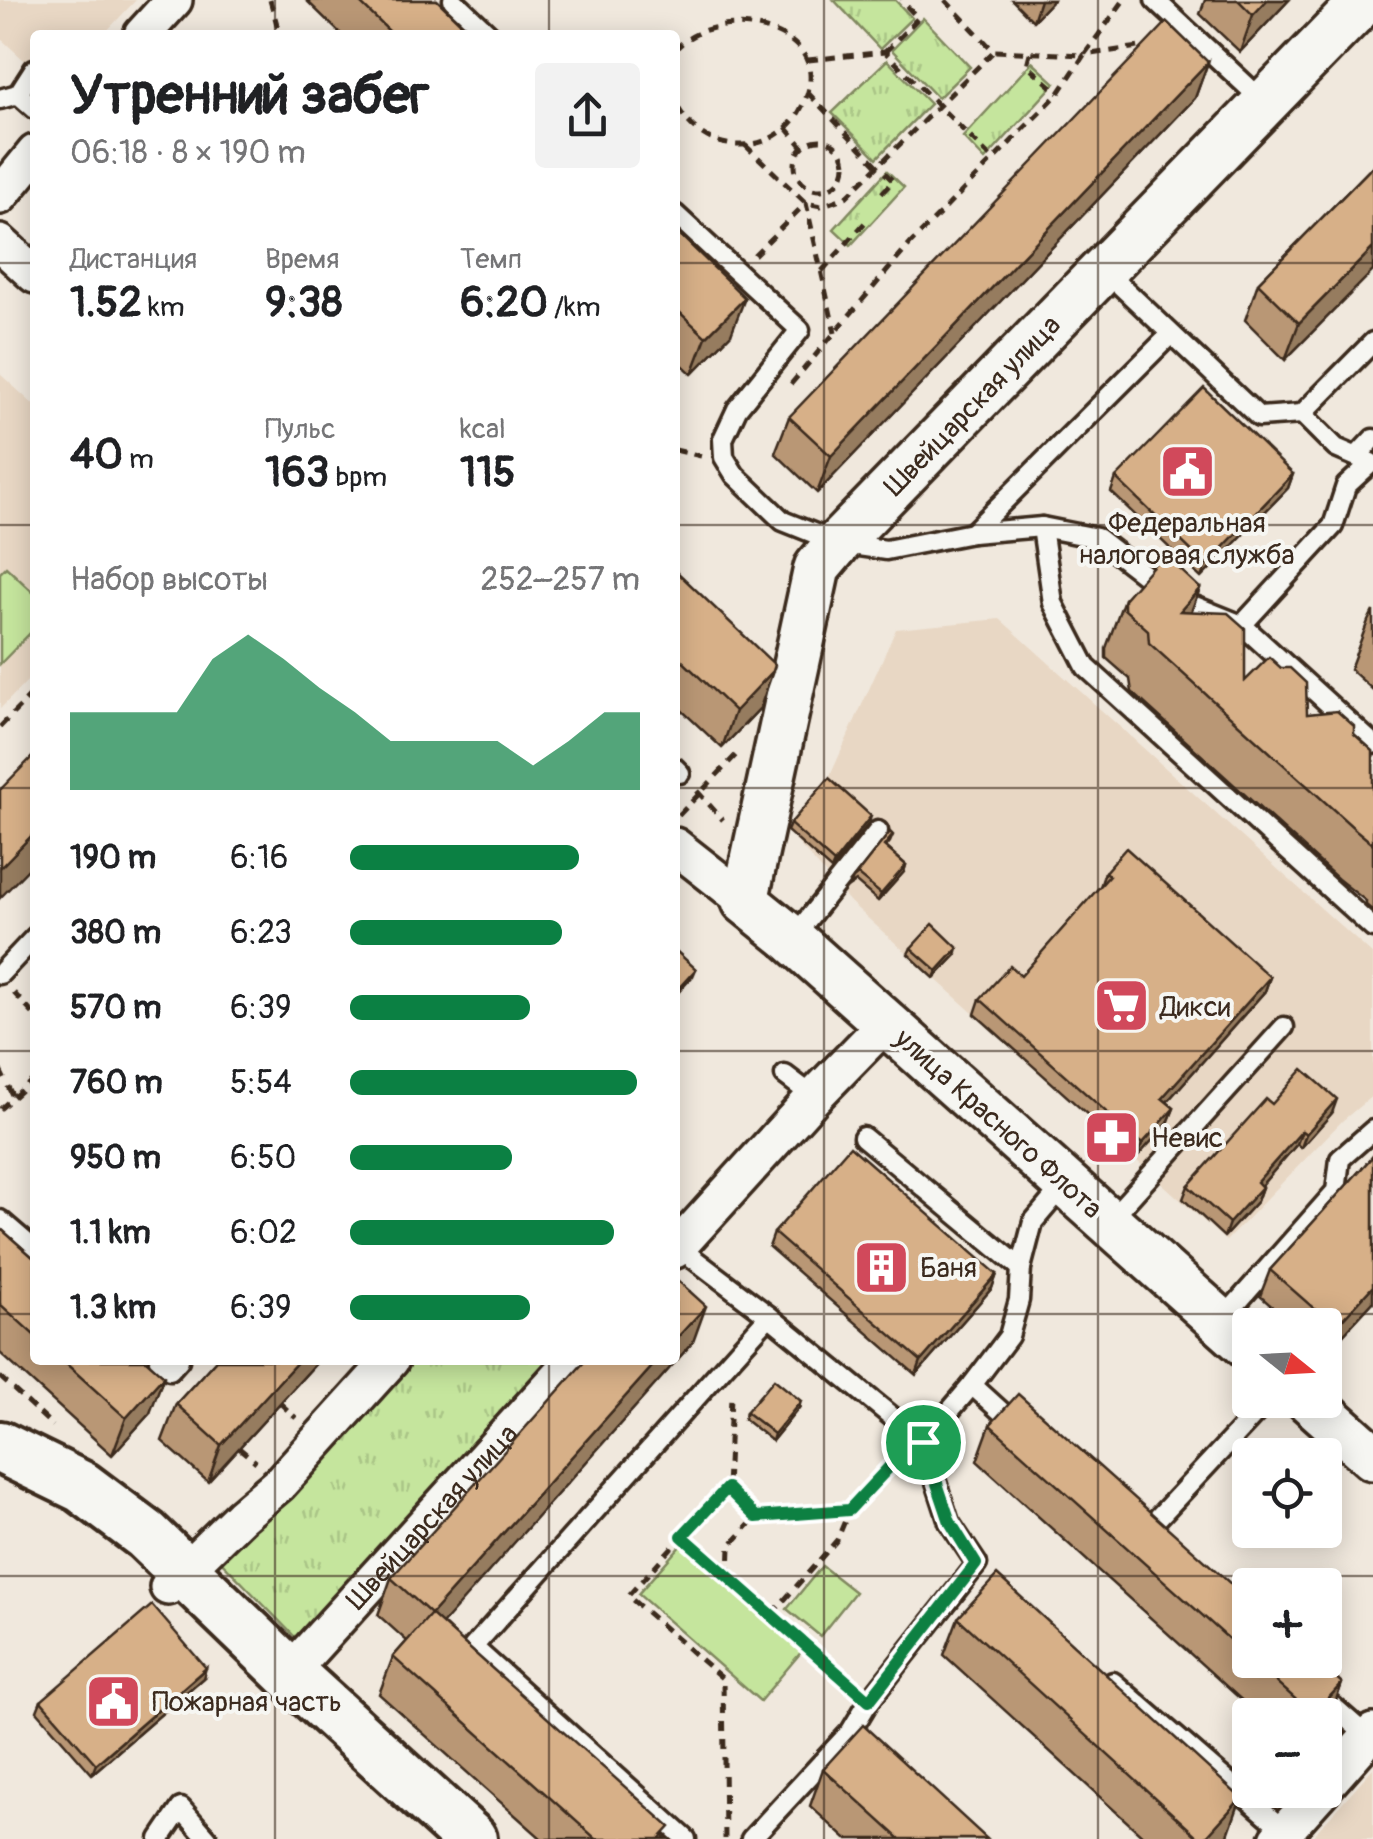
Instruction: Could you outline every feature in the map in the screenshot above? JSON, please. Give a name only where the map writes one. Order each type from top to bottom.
[{"type":"main road","points":[[0,1447],[82,1487],[146,1535],[176,1579],[442,1839]]},
{"type":"main road","points":[[0,1478],[64,1505],[176,1579],[289,1672],[471,1839]]},
{"type":"street","points":[[147,30],[174,0]]},
{"type":"street","name":"Швейцарская улица","points":[[745,901],[817,568],[1365,0]]},
{"type":"street","points":[[0,196],[30,159]]},
{"type":"street","points":[[0,243],[30,270]]},
{"type":"street","points":[[680,850],[745,901]]},
{"type":"street","name":"улица Красного Флота","points":[[745,901],[1232,1332]]},
{"type":"street","points":[[680,1243],[886,1023]]},
{"type":"street","points":[[176,1579],[279,1484],[386,1365]]},
{"type":"street","name":"Швейцарская улица","points":[[289,1672],[569,1365]]},
{"type":"street","points":[[1328,1418],[1373,1458]]},
{"type":"street","points":[[1342,1767],[1371,1735]]},
{"type":"street","points":[[1282,1835],[1306,1808]]},
{"type":"lane","points":[[454,0],[485,30]]},
{"type":"lane","points":[[1154,0],[1264,102]]},
{"type":"lane","points":[[9,97],[30,73]]},
{"type":"lane","points":[[680,219],[800,330],[737,408],[723,439],[724,457],[735,475],[783,521],[838,543],[886,550],[972,533],[1042,527],[1097,538],[1174,598],[1242,625],[1373,744]]},
{"type":"lane","points":[[1102,269],[1259,417],[1302,414],[1373,342]]},
{"type":"lane","points":[[972,533],[1170,335]]},
{"type":"lane","points":[[1302,414],[1336,448],[1367,461]]},
{"type":"lane","points":[[1242,625],[1333,526],[1346,486],[1367,461],[1373,439]]},
{"type":"lane","points":[[1042,527],[1053,604],[1086,667],[1373,928]]},
{"type":"lane","points":[[792,940],[878,831]]},
{"type":"lane","points":[[0,974],[30,942]]},
{"type":"lane","points":[[1109,1222],[1284,1027]]},
{"type":"lane","points":[[785,1075],[814,1097]]},
{"type":"lane","points":[[1254,1308],[1336,1190],[1340,1159],[1373,1130]]},
{"type":"lane","points":[[863,1138],[1021,1268]]},
{"type":"lane","points":[[923,1442],[1009,1336],[1034,1222],[1066,1183]]},
{"type":"lane","points":[[0,1220],[30,1246]]},
{"type":"lane","points":[[680,1250],[770,1316],[923,1442],[950,1522],[984,1570],[869,1701],[858,1737],[751,1839]]},
{"type":"lane","points":[[686,1839],[473,1647],[770,1316]]},
{"type":"lane","points":[[972,1385],[1028,1436]]},
{"type":"lane","points":[[1141,1535],[1251,1418]]},
{"type":"lane","points":[[1094,1666],[1282,1835]]},
{"type":"lane","points":[[1310,1686],[1371,1735]]},
{"type":"lane","points":[[160,1839],[181,1808],[208,1839]]},
{"type":"path","points":[[270,0],[279,30]]},
{"type":"path","points":[[808,60],[885,52],[918,18],[900,0]]},
{"type":"path","points":[[945,0],[994,51],[1084,55],[1198,38]]},
{"type":"path","points":[[781,396],[910,244],[1059,94],[1124,0]]},
{"type":"path","points":[[680,41],[686,31]]},
{"type":"path","points":[[680,116],[712,140],[725,144],[764,141],[786,128],[808,93],[808,60],[798,36]]},
{"type":"path","points":[[745,145],[806,203],[821,206],[846,197],[994,51]]},
{"type":"path","points":[[885,52],[992,159]]},
{"type":"path","points":[[1030,53],[1027,66],[1059,94]]},
{"type":"path","points":[[808,93],[893,182],[880,195]]},
{"type":"path","points":[[786,128],[803,147]]},
{"type":"path","points":[[835,145],[846,134]]},
{"type":"path","points":[[814,140],[835,145],[846,166],[834,186],[811,188],[799,178],[796,160],[803,147],[814,140]]},
{"type":"path","points":[[834,186],[846,197]]},
{"type":"path","points":[[736,273],[806,203],[811,188]]},
{"type":"path","points":[[806,203],[835,333]]},
{"type":"path","points":[[822,271],[869,218]]},
{"type":"path","points":[[0,726],[30,696]]},
{"type":"path","points":[[680,814],[738,753]]},
{"type":"path","points":[[680,773],[726,823]]},
{"type":"path","points":[[12,990],[30,1010]]},
{"type":"path","points":[[0,1070],[13,1097]]},
{"type":"path","points":[[0,1109],[30,1082]]},
{"type":"path","points":[[725,1839],[722,1679],[628,1596],[727,1488],[734,1358]]},
{"type":"path","points":[[772,1614],[836,1540],[849,1510],[892,1464],[923,1442]]},
{"type":"path","points":[[727,1488],[756,1517]]},
{"type":"path","points":[[729,1577],[730,1546],[756,1517],[849,1510]]},
{"type":"path","points":[[682,1536],[869,1701]]},
{"type":"shaded area","points":[[0,0],[136,0],[108,30],[30,30],[30,65],[0,38]]},
{"type":"shaded area","points":[[0,374],[30,401],[30,678],[0,709]]},
{"type":"shaded area","points":[[1000,619],[1373,955],[1373,1095],[1342,1121],[1226,1241],[851,903],[787,831],[826,785],[896,629]]},
{"type":"shaded area","points":[[1373,1768],[1373,1839],[1310,1839],[1338,1808],[1342,1808],[1342,1803]]},
{"type":"green space","points":[[834,0],[895,0],[912,18],[880,49]]},
{"type":"green space","points":[[923,18],[970,67],[938,98],[892,50]]},
{"type":"green space","points":[[887,60],[930,104],[877,158],[832,113]]},
{"type":"green space","points":[[1032,62],[1055,83],[985,160],[963,137]]},
{"type":"green space","points":[[887,171],[904,187],[851,245],[834,229]]},
{"type":"green space","points":[[6,567],[30,589],[30,633],[0,664],[0,573]]},
{"type":"green space","points":[[403,1365],[543,1365],[297,1639],[216,1556],[288,1490]]},
{"type":"green space","points":[[682,1544],[803,1650],[760,1701],[638,1594]]},
{"type":"green space","points":[[822,1566],[855,1592],[820,1636],[787,1609]]},
{"type":"building","points":[[357,0],[437,0],[468,30],[388,30]]},
{"type":"building","points":[[1238,0],[1267,0],[1253,15]]},
{"type":"building","points":[[1167,22],[1208,62],[831,456],[789,417]]},
{"type":"building","points":[[1373,166],[1373,248],[1299,323],[1258,283]]},
{"type":"building","points":[[680,235],[745,298],[706,337],[680,313]]},
{"type":"building","points":[[1204,388],[1293,474],[1206,565],[1116,478]]},
{"type":"building","points":[[1159,559],[1169,559],[1200,588],[1180,611],[1228,613],[1245,628],[1245,681],[1269,657],[1281,668],[1290,668],[1306,683],[1307,714],[1337,711],[1373,751],[1373,844],[1149,643],[1148,630],[1124,609],[1124,599]]},
{"type":"building","points":[[680,575],[775,665],[735,711],[680,659]]},
{"type":"building","points":[[30,759],[30,837],[0,868],[0,790]]},
{"type":"building","points":[[829,778],[871,816],[834,863],[790,824]]},
{"type":"building","points":[[890,832],[893,835],[884,846],[906,865],[881,894],[858,875],[853,879]]},
{"type":"building","points":[[1126,848],[1270,977],[1162,1098],[1174,1108],[1142,1144],[980,999],[1010,966],[1021,976],[1109,876],[1105,872]]},
{"type":"building","points":[[933,924],[958,948],[937,971],[911,948]]},
{"type":"building","points":[[680,955],[696,969],[680,987]]},
{"type":"building","points":[[1303,1069],[1337,1099],[1257,1182],[1262,1187],[1229,1223],[1188,1186],[1266,1099],[1272,1104]]},
{"type":"building","name":"Баня","points":[[850,1146],[997,1274],[921,1361],[774,1233]]},
{"type":"building","points":[[1373,1156],[1373,1286],[1342,1319],[1342,1308],[1313,1308],[1270,1270]]},
{"type":"building","points":[[0,1228],[30,1255],[30,1331],[0,1304]]},
{"type":"building","points":[[680,1283],[706,1306],[680,1335]]},
{"type":"building","points":[[68,1365],[152,1365],[164,1376],[126,1418]]},
{"type":"building","points":[[211,1365],[294,1365],[221,1445],[176,1404]]},
{"type":"building","points":[[582,1365],[654,1365],[431,1614],[391,1578]]},
{"type":"building","points":[[774,1379],[801,1401],[774,1434],[746,1412]]},
{"type":"building","points":[[1018,1394],[1232,1585],[1232,1642],[990,1425]]},
{"type":"building","points":[[997,1575],[1232,1790],[1232,1808],[1200,1839],[958,1618]]},
{"type":"building","name":"Пожарная часть","points":[[152,1605],[206,1668],[96,1764],[41,1701]]},
{"type":"building","points":[[431,1614],[670,1827],[659,1839],[596,1839],[393,1657]]},
{"type":"building","points":[[1272,1678],[1337,1678],[1342,1683],[1328,1698],[1294,1698]]},
{"type":"building","points":[[863,1725],[987,1839],[900,1839],[823,1769]]},
{"type":"place","name":"Федеральная налоговая служба","points":[[1187,471]]},
{"type":"place","name":"Дикси","points":[[1121,1006]]},
{"type":"place","name":"Невис","points":[[1112,1137]]},
{"type":"place","name":"Баня","points":[[881,1267]]},
{"type":"place","name":"Пожарная часть","points":[[113,1701]]},
{"type":"route","points":[[923,1442],[950,1522],[976,1564],[869,1701],[682,1536],[727,1488],[756,1517],[849,1510],[892,1464],[923,1442]]}]
